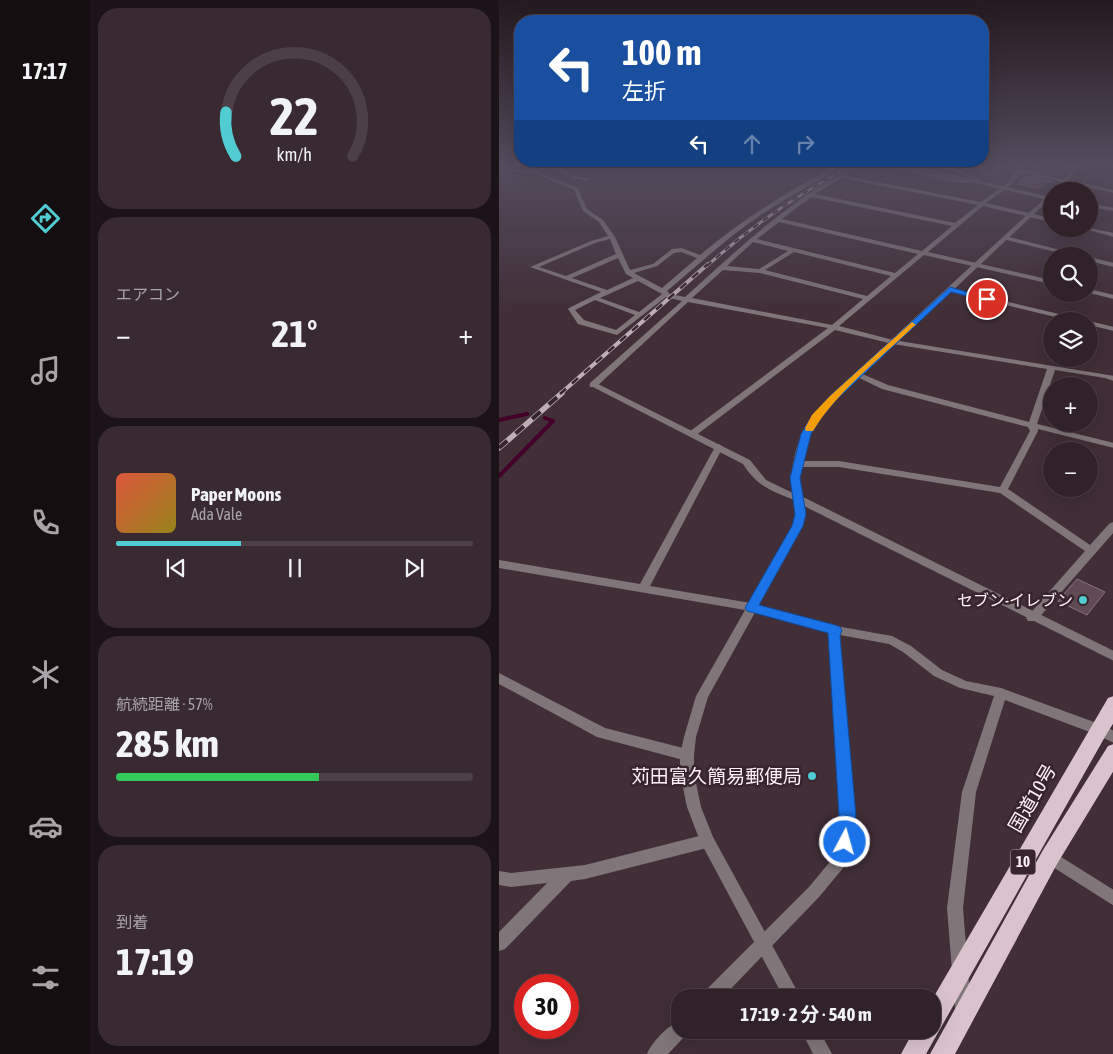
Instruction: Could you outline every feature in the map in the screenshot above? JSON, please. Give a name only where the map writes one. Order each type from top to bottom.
[{"type":"highway","name":"国道10号","points":[[941,1006],[1051,812],[1106,734],[1113,703]]},
{"type":"highway","name":"10","points":[[942,1054],[964,1017],[1050,857],[1113,752]]},
{"type":"highway","points":[[913,1054],[922,1039]]},
{"type":"street","points":[[591,214],[601,221],[612,236],[628,273],[665,292],[668,296],[833,327],[893,342],[1043,366]]},
{"type":"street","points":[[637,279],[571,309],[581,322],[617,333],[701,258],[759,214]]},
{"type":"street","points":[[785,214],[751,240],[687,301],[593,385],[747,462],[755,477],[771,488],[797,498],[1032,618],[1113,657]]},
{"type":"street","points":[[903,214],[956,225]]},
{"type":"street","points":[[692,434],[833,327],[969,214]]},
{"type":"street","points":[[1026,214],[1043,218]]},
{"type":"street","points":[[788,989],[707,840],[694,807],[687,773],[687,755],[690,736],[702,696],[798,526],[801,514],[795,478],[797,464],[806,434],[815,418],[857,375],[1030,215]]},
{"type":"street","points":[[777,220],[1043,280]]},
{"type":"street","points":[[1098,231],[1113,235]]},
{"type":"street","points":[[607,292],[533,266],[612,236]]},
{"type":"street","points":[[1005,238],[1043,247]]},
{"type":"street","points":[[751,240],[896,275]]},
{"type":"street","points":[[628,273],[655,265],[672,251],[682,250],[701,258]]},
{"type":"street","points":[[760,271],[793,250]]},
{"type":"street","points":[[566,278],[619,255]]},
{"type":"street","points":[[1098,261],[1113,265]]},
{"type":"street","points":[[722,268],[760,271],[868,298]]},
{"type":"street","points":[[950,290],[1043,312]]},
{"type":"street","points":[[1098,293],[1113,297]]},
{"type":"street","points":[[594,298],[639,314]]},
{"type":"street","points":[[1098,325],[1113,329]]},
{"type":"street","points":[[1003,490],[1034,431],[1032,426],[1052,367],[1113,379]]},
{"type":"street","points":[[857,375],[885,387],[1113,446]]},
{"type":"street","points":[[643,588],[719,447]]},
{"type":"street","points":[[797,464],[839,464],[1003,490],[1090,550]]},
{"type":"street","points":[[1032,618],[1113,525]]},
{"type":"street","points":[[499,564],[751,608],[835,630],[892,640],[907,648],[938,673],[964,685],[1001,693],[1106,734]]},
{"type":"street","points":[[719,989],[814,892],[839,862],[845,842],[847,816],[835,630]]},
{"type":"street","points":[[499,678],[602,732],[687,755]]},
{"type":"street","points":[[964,1017],[955,908],[969,792],[1001,693]]},
{"type":"street","points":[[499,878],[511,880],[585,872],[707,840]]},
{"type":"street","points":[[1050,857],[1113,899]]},
{"type":"street","points":[[499,943],[567,874]]},
{"type":"street","points":[[656,1054],[671,1038]]},
{"type":"street","points":[[815,1039],[823,1054]]},
{"type":"building","points":[[1077,579],[1105,592],[1087,615],[1058,601]]},
{"type":"waterway","points":[[499,420],[527,414]]},
{"type":"waterway","points":[[499,476],[553,421],[545,418]]},
{"type":"railway","points":[[707,266],[741,237],[773,214]]},
{"type":"railway","points":[[560,394],[708,264]]},
{"type":"railway","points":[[499,448],[562,393]]},
{"type":"slow traffic","points":[[809,428],[815,418],[833,398],[912,325]]},
{"type":"place","name":"セブン-イレブン","points":[[1083,600]]},
{"type":"place","name":"苅田富久簡易郵便局","points":[[812,776]]},
{"type":"route","points":[[845,842],[847,816],[835,630],[751,608],[798,526],[801,514],[795,478],[797,464],[806,434],[815,418],[833,398],[950,290],[987,299]]}]
